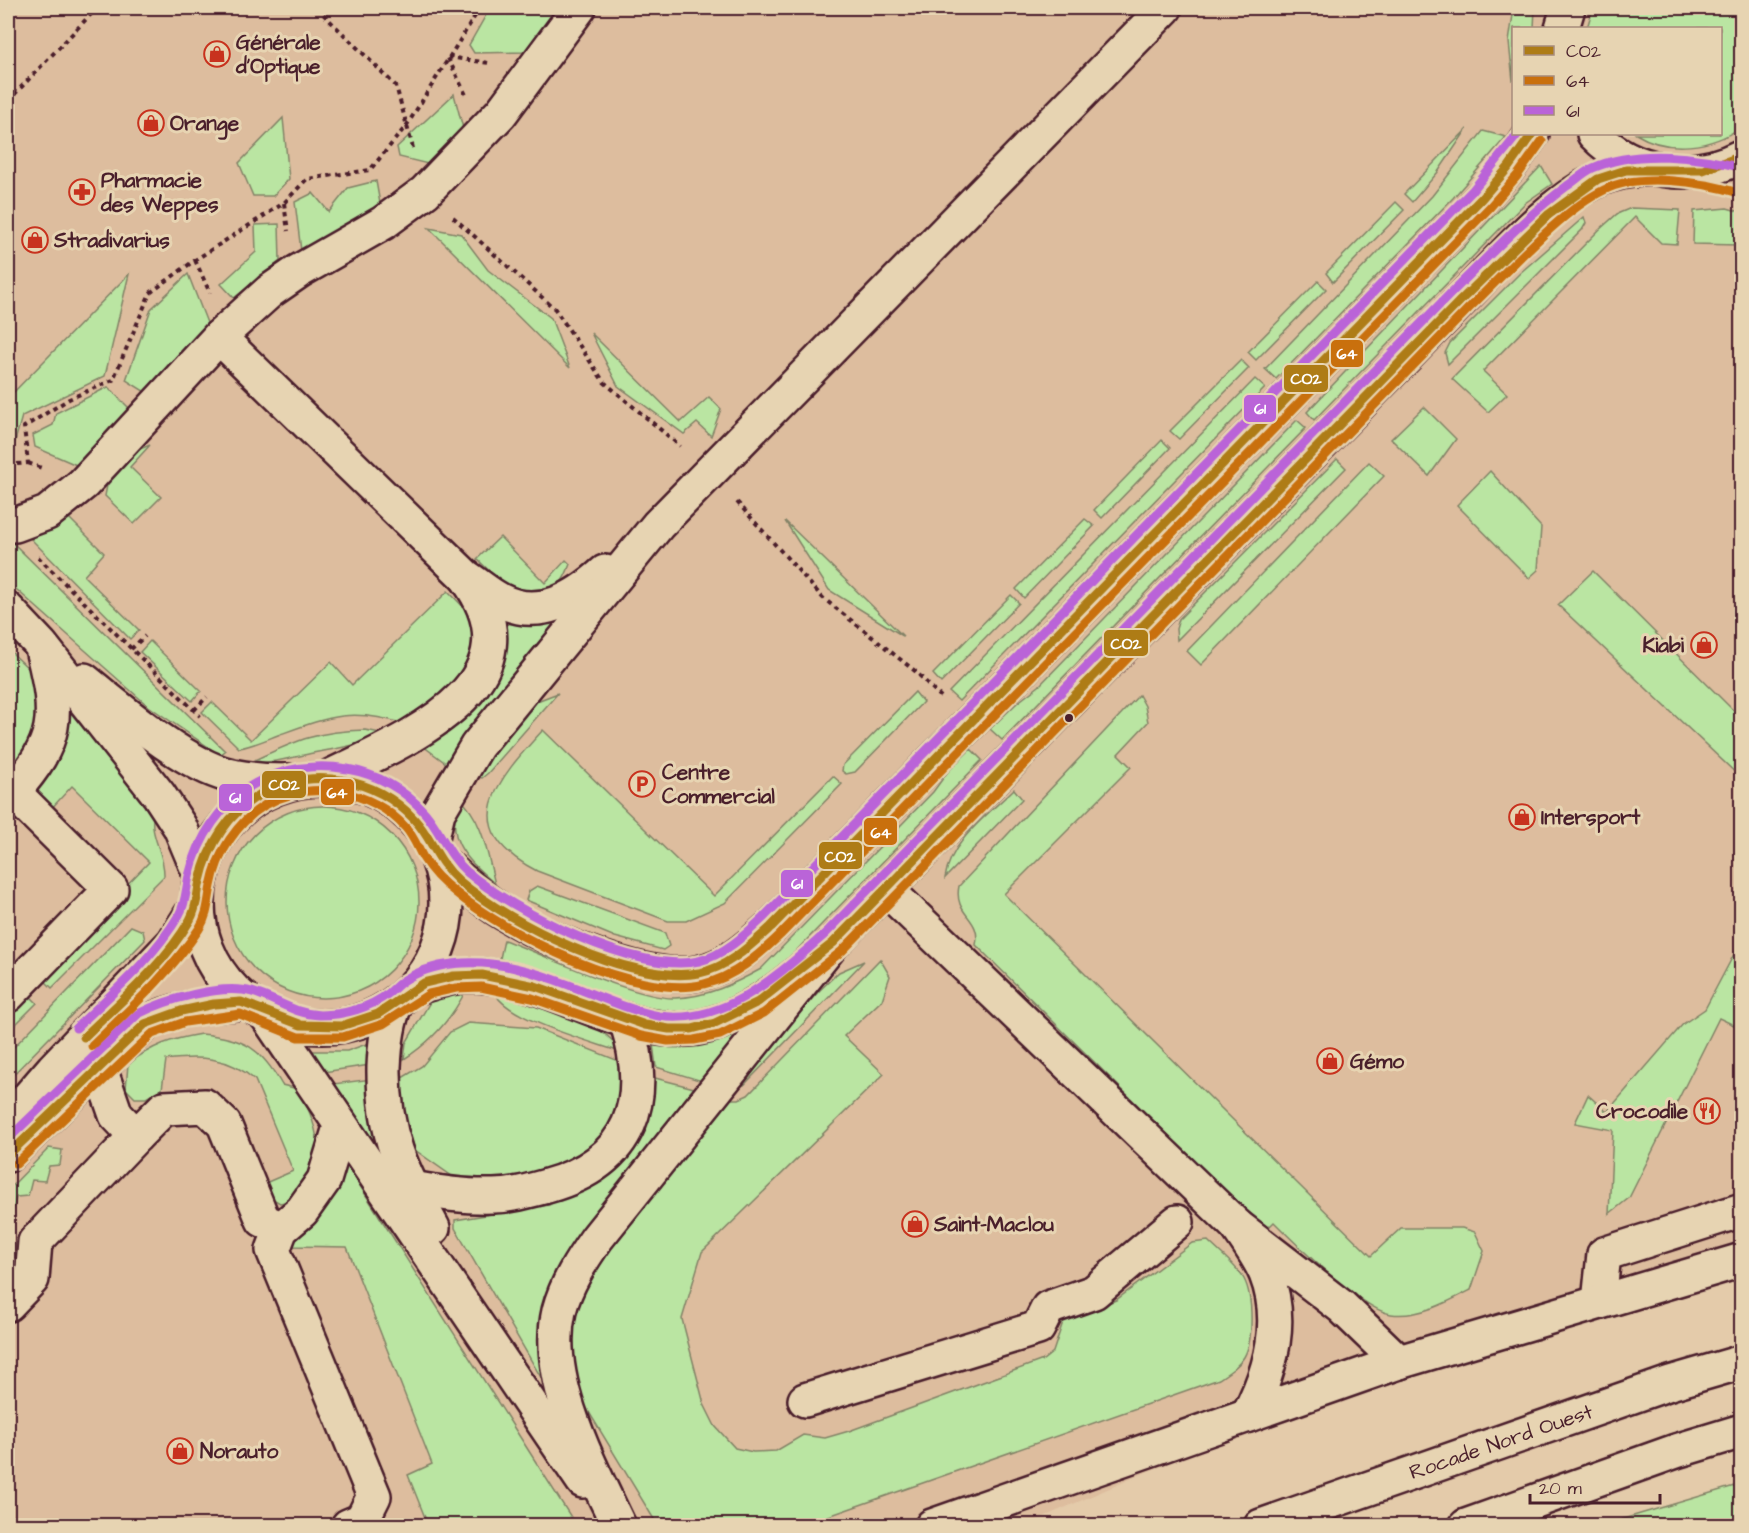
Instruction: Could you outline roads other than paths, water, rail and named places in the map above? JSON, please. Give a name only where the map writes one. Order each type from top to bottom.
[{"type":"main road","points":[[11,525],[47,513],[83,484],[219,337],[270,291],[299,271],[383,224],[425,192],[501,113],[579,8]]},
{"type":"main road","points":[[219,337],[466,576],[500,601],[520,608],[543,608],[565,602],[586,588],[658,525],[1165,8]]},
{"type":"main road","points":[[1561,8],[1562,27]]},
{"type":"main road","points":[[1562,27],[1568,8]]},
{"type":"main road","points":[[41,645],[116,706],[175,748],[210,768],[256,780],[313,779],[355,783],[381,793],[415,819],[435,851],[469,889],[504,913],[534,928],[635,969],[678,976],[700,973],[738,955],[771,927],[1481,199],[1508,168],[1531,135]]},
{"type":"main road","points":[[1595,135],[1625,157],[1655,168]]},
{"type":"main road","points":[[619,1526],[569,1409],[557,1369],[555,1339],[559,1311],[568,1285],[597,1238],[833,943],[1541,221],[1598,179],[1626,170],[1655,168],[1687,172],[1703,170],[1742,156]]},
{"type":"main road","points":[[1703,170],[1742,181]]},
{"type":"main road","points":[[516,1380],[411,1188],[390,1140],[384,1104],[386,1038],[404,996],[434,958],[445,923],[447,897],[435,851],[438,812],[477,746],[658,525]]},
{"type":"main road","points":[[8,1121],[53,1069],[174,942],[199,891],[215,840],[240,809],[261,794],[313,779],[407,738],[438,719],[465,696],[481,676],[489,649],[489,620],[482,599],[466,576]]},
{"type":"main road","points":[[8,610],[41,645],[170,810],[187,841],[199,891],[201,929],[209,954],[229,985],[256,1008],[340,1127],[516,1380],[612,1526]]},
{"type":"main road","points":[[8,995],[111,889],[10,789],[35,766],[50,734],[52,690],[41,645]]},
{"type":"main road","points":[[886,889],[1237,1226],[1326,1294],[1374,1335],[1399,1362]]},
{"type":"main road","points":[[8,1155],[136,1030],[157,1017],[202,1006],[256,1008],[297,1024],[332,1027],[366,1019],[404,996],[453,976],[487,975],[544,988],[626,1020],[672,1029],[715,1023],[767,996],[833,943]]},
{"type":"main road","points":[[411,1188],[460,1196],[518,1194],[561,1182],[595,1166],[620,1142],[635,1108],[638,1068],[635,1048],[626,1020]]},
{"type":"main road","points":[[99,1066],[116,1115],[136,1136]]},
{"type":"main road","points":[[8,1304],[32,1280],[35,1242],[164,1108],[205,1106],[224,1124],[262,1220],[281,1229]]},
{"type":"main road","points":[[340,1127],[324,1180],[302,1211],[281,1229],[273,1250],[374,1496],[362,1520],[348,1526]]},
{"type":"main road","points":[[1599,1302],[1604,1254],[1742,1210]]},
{"type":"main road","points":[[805,1400],[1038,1328],[1047,1308],[1094,1292],[1177,1222]]},
{"type":"main road","points":[[1237,1226],[1266,1273],[1276,1313],[1271,1359],[1261,1390],[1248,1415]]},
{"type":"main road","points":[[932,1526],[1399,1362],[1742,1260]]},
{"type":"main road","name":"Rocade Nord Ouest","points":[[1261,1526],[1659,1387],[1742,1362]]},
{"type":"main road","points":[[1466,1526],[1676,1451],[1742,1431]]},
{"type":"place","name":"Générale d'Optique","points":[[217,54]]},
{"type":"place","name":"Orange","points":[[151,123]]},
{"type":"place","name":"Pharmacie des Weppes","points":[[82,192]]},
{"type":"place","name":"Stradivarius","points":[[35,240]]},
{"type":"place","name":"Kiabi","points":[[1704,645]]},
{"type":"place","name":"Centre Commercial","points":[[642,784]]},
{"type":"place","name":"Intersport","points":[[1522,817]]},
{"type":"place","name":"Gémo","points":[[1330,1061]]},
{"type":"place","name":"Crocodile","points":[[1707,1111]]},
{"type":"place","name":"Saint-Maclou","points":[[915,1224]]},
{"type":"place","name":"Norauto","points":[[180,1451]]}]
